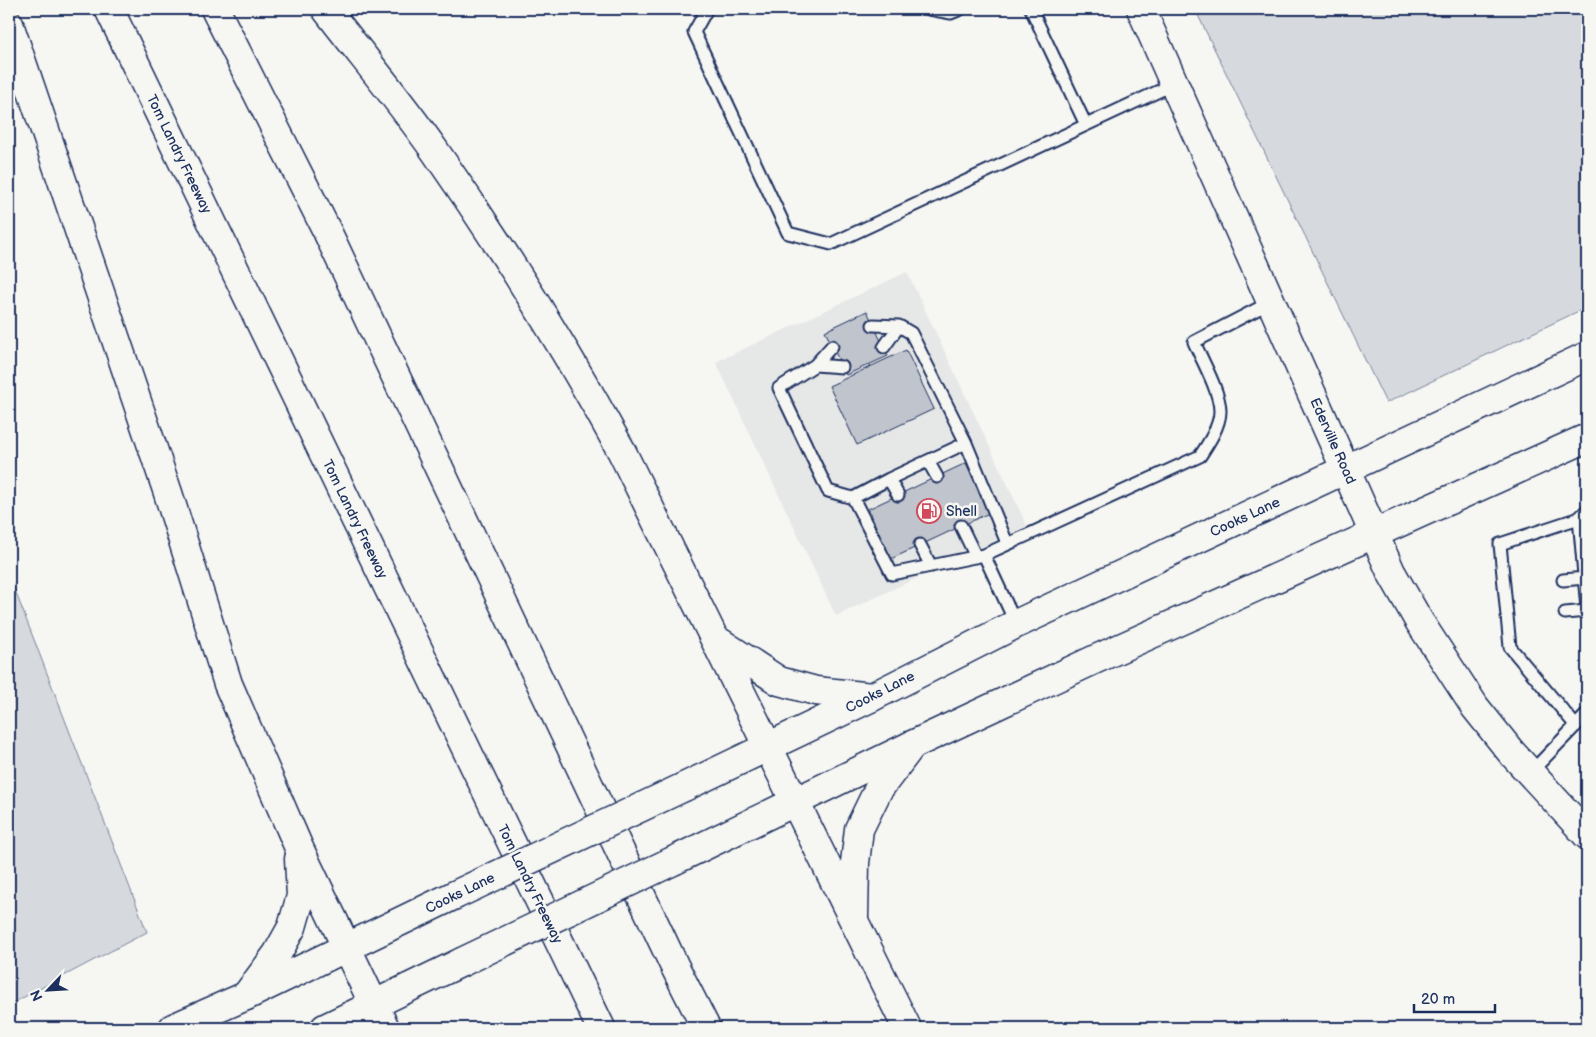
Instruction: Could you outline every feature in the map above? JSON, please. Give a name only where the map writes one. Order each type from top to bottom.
[{"type":"main road","name":"Tom Landry Freeway","points":[[109,9],[601,1028]]},
{"type":"main road","points":[[215,9],[331,238],[674,965],[706,1028]]},
{"type":"main road","points":[[326,9],[434,150],[528,289],[588,389],[613,435],[907,1028]]},
{"type":"main road","name":"Ederville Road","points":[[1141,9],[1396,580],[1470,700],[1511,752],[1587,835]]},
{"type":"main road","points":[[9,24],[168,493],[228,684],[299,848],[379,1017]]},
{"type":"main road","name":"Cooks Lane","points":[[172,1028],[246,996],[872,697],[1016,624],[1587,356]]},
{"type":"main road","points":[[326,1028],[379,1017],[462,962],[912,745],[1096,659],[1587,438]]},
{"type":"main road","points":[[713,638],[779,681],[816,690],[872,697]]},
{"type":"main road","points":[[854,921],[855,863],[859,829],[878,790],[912,745]]},
{"type":"main road","points":[[246,996],[277,954],[292,927],[301,896],[299,848]]},
{"type":"lane","points":[[707,9],[694,32],[788,232],[831,244],[1174,84]]},
{"type":"lane","points":[[929,9],[952,13],[961,9]]},
{"type":"lane","points":[[1031,9],[1086,125]]},
{"type":"lane","points":[[854,498],[892,574],[980,556],[1200,456],[1212,438],[1220,411],[1213,384],[1194,342],[1271,302]]},
{"type":"lane","points":[[873,325],[899,326],[911,333],[966,444],[1007,544]]},
{"type":"lane","points":[[884,347],[899,326]]},
{"type":"lane","points":[[832,346],[815,365],[779,388],[828,491],[854,498],[889,479],[966,444]]},
{"type":"lane","points":[[815,365],[842,367]]},
{"type":"lane","points":[[928,461],[937,477]]},
{"type":"lane","points":[[889,479],[898,495]]},
{"type":"lane","points":[[1565,614],[1587,610],[1583,514],[1500,544],[1508,586],[1511,620],[1510,646],[1576,726]]},
{"type":"lane","points":[[961,526],[980,556],[1016,624]]},
{"type":"lane","points":[[920,545],[931,566]]},
{"type":"lane","points":[[1563,580],[1585,578]]},
{"type":"lane","points":[[1530,773],[1587,714]]},
{"type":"shaded area","points":[[1195,9],[1587,9],[1587,307],[1386,403]]},
{"type":"shaded area","points":[[907,272],[1027,526],[836,616],[716,362]]},
{"type":"shaded area","points":[[9,575],[147,932],[9,1005]]},
{"type":"building","points":[[867,311],[888,356],[846,375],[825,331]]},
{"type":"building","points":[[906,350],[934,409],[857,445],[829,386]]},
{"type":"building","name":"Shell","points":[[966,463],[989,513],[891,559],[868,509]]},
{"type":"place","name":"Shell","points":[[929,511]]}]
